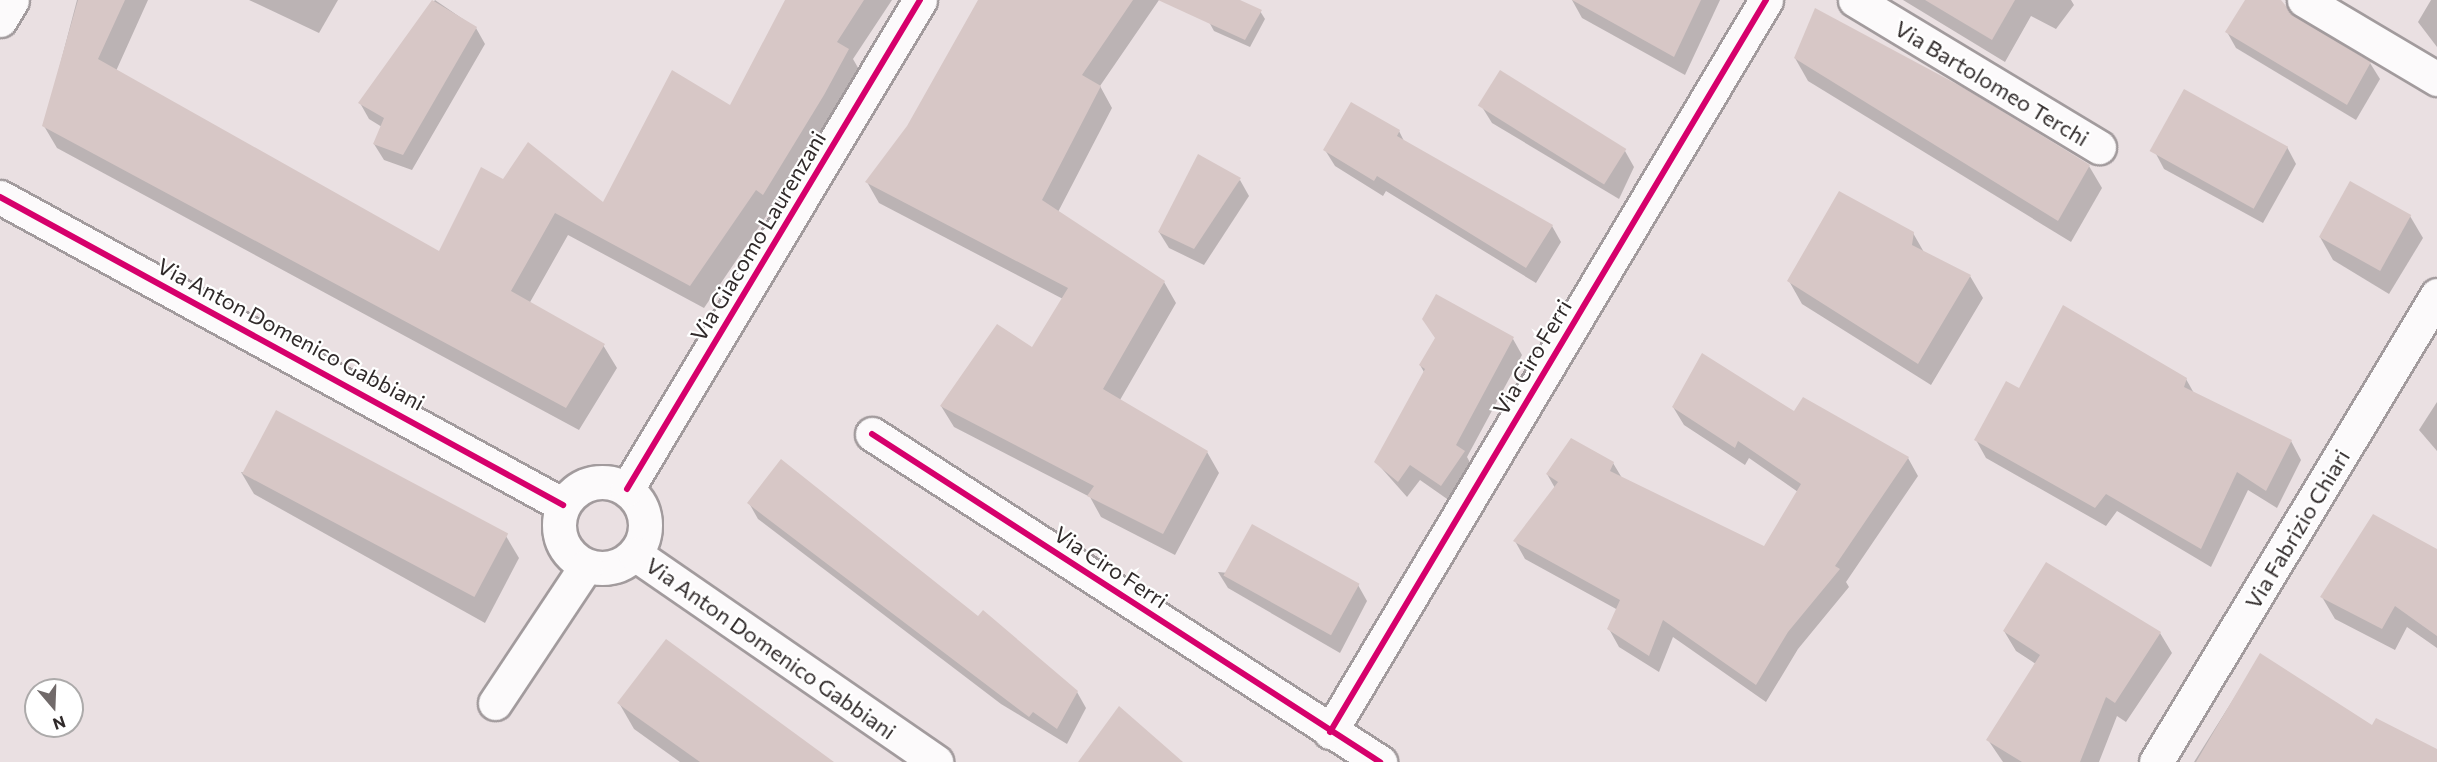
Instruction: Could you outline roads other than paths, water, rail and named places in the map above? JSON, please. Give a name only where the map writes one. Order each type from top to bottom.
[{"type":"street","points":[[0,20],[12,0]]},
{"type":"street","name":"Via Giacomo Laurenzani","points":[[627,489],[920,0]]},
{"type":"street","name":"Via Ciro Ferri","points":[[1330,732],[1766,0]]},
{"type":"street","name":"Via Bartolomeo Terchi","points":[[1855,0],[2099,147]]},
{"type":"street","points":[[2304,0],[2437,79]]},
{"type":"street","name":"Via Anton Domenico Gabbiani","points":[[0,197],[563,505]]},
{"type":"street","name":"Via Fabrizio Chiari","points":[[2156,762],[2437,295]]},
{"type":"street","name":"Via Ciro Ferri","points":[[872,434],[1330,732],[1380,762]]},
{"type":"street","points":[[599,481],[627,489],[644,513],[644,535],[635,554],[613,568],[586,566],[564,548],[558,519],[563,505],[572,493],[599,481]]},
{"type":"street","name":"Via Anton Domenico Gabbiani","points":[[635,554],[936,762]]},
{"type":"street","points":[[495,703],[586,566]]}]
